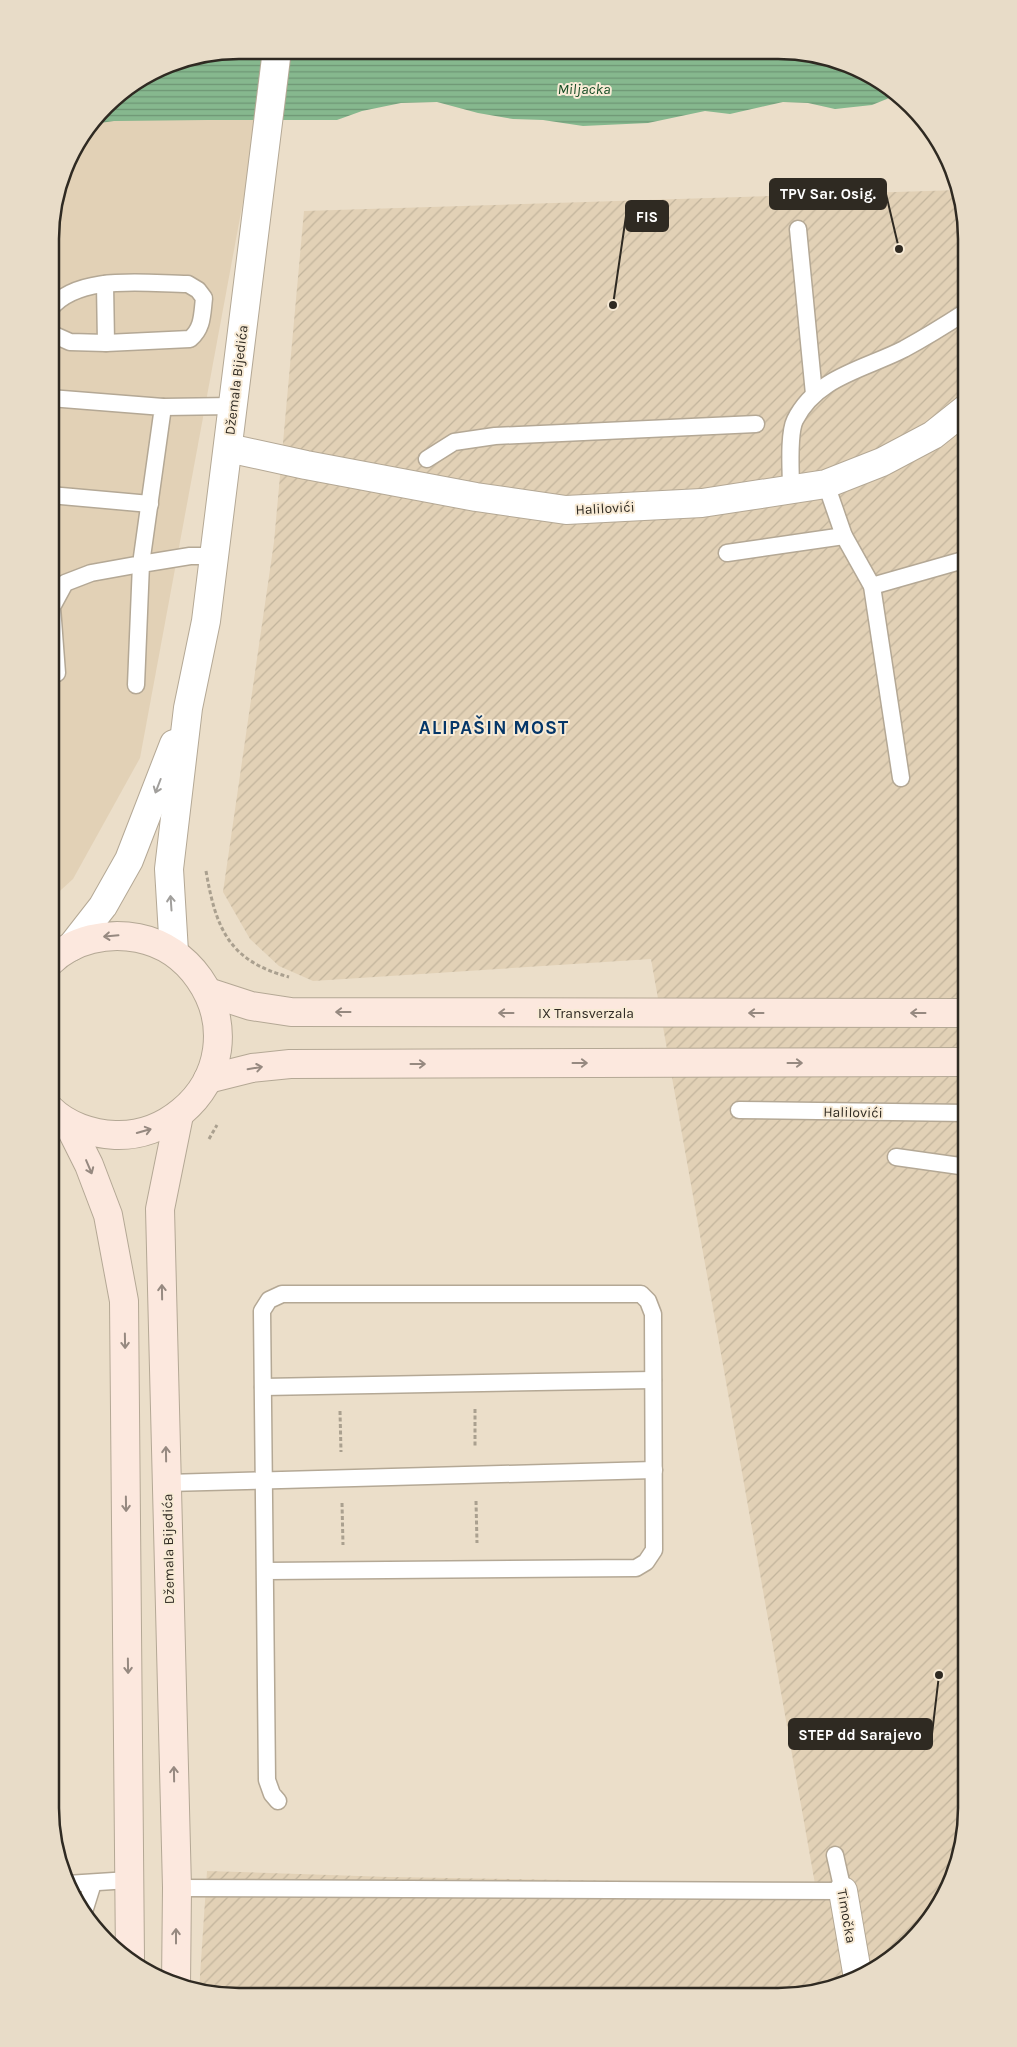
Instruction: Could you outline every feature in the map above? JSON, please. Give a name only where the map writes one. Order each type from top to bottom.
[{"type":"main road","points":[[59,1116],[86,1130],[105,1135],[124,1136],[153,1129],[179,1115],[195,1099],[208,1079],[217,1050],[217,1021],[208,992],[200,977],[188,963],[174,952],[150,940],[123,935],[96,938],[61,954]]},
{"type":"main road","name":"IX Transverzala","points":[[208,992],[251,1006],[290,1012],[958,1014]]},
{"type":"main road","points":[[208,1079],[252,1068],[290,1064],[958,1062]]},
{"type":"main road","name":"Džemala Bijedića","points":[[176,1977],[177,1888],[160,1209],[179,1115]]},
{"type":"main road","points":[[59,1116],[89,1165],[108,1215],[124,1301],[130,1952]]},
{"type":"street","name":"Džemala Bijedića","points":[[188,708],[206,621],[276,59]]},
{"type":"street","name":"Halilovići","points":[[228,448],[306,465],[476,497],[566,510],[702,503],[826,484],[882,462],[933,435],[958,415]]},
{"type":"street","points":[[174,952],[169,869],[188,708]]},
{"type":"street","points":[[61,954],[103,906],[129,860],[188,708]]},
{"type":"street","name":"Timočka","points":[[843,1891],[857,1971]]},
{"type":"lane","points":[[798,229],[814,394]]},
{"type":"lane","points":[[59,299],[72,291],[105,284],[188,284],[198,290],[204,298],[201,324],[198,332],[190,339],[106,343],[70,342],[59,337]]},
{"type":"lane","points":[[105,284],[106,343]]},
{"type":"lane","points":[[791,489],[790,452],[794,421],[814,394],[843,374],[903,350],[958,316]]},
{"type":"lane","points":[[59,399],[163,407],[233,406]]},
{"type":"lane","points":[[136,685],[141,564],[163,407]]},
{"type":"lane","points":[[427,459],[454,442],[495,436],[756,424]]},
{"type":"lane","points":[[826,484],[844,536],[872,586],[901,778]]},
{"type":"lane","points":[[59,495],[150,504]]},
{"type":"lane","points":[[727,553],[844,536]]},
{"type":"lane","points":[[59,594],[65,583],[92,573],[190,556],[213,556]]},
{"type":"lane","points":[[872,586],[958,562]]},
{"type":"lane","name":"Halilovići","points":[[740,1110],[958,1114]]},
{"type":"lane","points":[[896,1157],[958,1166]]},
{"type":"lane","points":[[266,1572],[636,1568],[646,1562],[654,1550],[653,1314],[648,1301],[641,1294],[282,1294],[270,1300],[262,1310],[268,1780],[272,1794],[278,1801]]},
{"type":"lane","points":[[263,1387],[653,1380]]},
{"type":"lane","points":[[167,1483],[654,1470]]},
{"type":"lane","name":"Timočka","points":[[836,1855],[843,1891]]},
{"type":"lane","points":[[75,1883],[130,1880]]},
{"type":"lane","points":[[86,1904],[93,1882]]},
{"type":"lane","points":[[177,1888],[843,1891]]},
{"type":"path","points":[[206,872],[212,905],[224,934],[244,958],[272,972],[289,977]]},
{"type":"path","points":[[206,1144],[219,1122]]},
{"type":"shaded area","points":[[227,59],[269,59],[140,758],[73,879],[59,892],[59,227],[62,204],[72,170],[89,139],[111,111],[139,89],[170,72],[204,62]]},
{"type":"shaded area","points":[[952,190],[958,227],[958,1820],[955,1843],[945,1877],[921,1918],[906,1936],[888,1951],[858,1970],[836,1979],[790,1988],[227,1988],[199,1984],[207,1871],[389,1877],[815,1884],[651,959],[313,981],[279,966],[250,939],[223,892],[274,542],[304,211]]},
{"type":"water","name":"Miljacka","points":[[227,59],[790,59],[813,62],[847,72],[890,98],[872,105],[835,109],[808,103],[783,102],[730,114],[705,111],[648,123],[583,126],[543,120],[513,119],[478,113],[437,102],[401,103],[362,111],[337,120],[114,121],[101,123],[120,103],[159,77],[192,65]]},
{"type":"place","name":"TPV Sar. Osig.","points":[[899,249]]},
{"type":"place","name":"FIS","points":[[613,305]]},
{"type":"place","name":"STEP dd Sarajevo","points":[[939,1675]]},
{"type":"district","name":"ALIPAŠIN MOST","points":[[494,727]]}]
